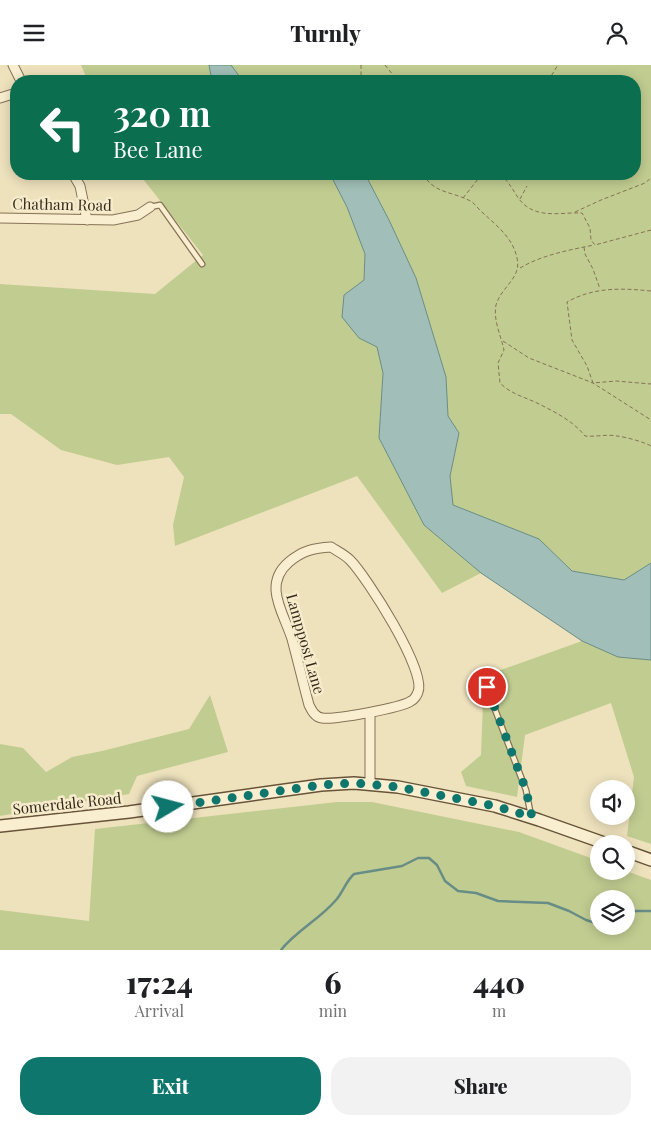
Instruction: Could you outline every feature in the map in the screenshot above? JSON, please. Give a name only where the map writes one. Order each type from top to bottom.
[{"type":"main road","name":"Somerdale Road","points":[[0,826],[129,812],[321,785],[354,783],[398,787],[495,806],[590,838]]},
{"type":"main road","points":[[635,854],[651,860]]},
{"type":"street","points":[[76,180],[80,186],[87,220]]},
{"type":"street","name":"Chatham Road","points":[[0,218],[87,220],[128,218],[138,215],[150,207]]},
{"type":"street","name":"Lamppost Lane","points":[[331,547],[351,561],[376,593],[404,645],[420,683],[419,691],[411,701],[370,713],[321,718],[314,714],[309,705],[294,645],[275,590],[276,578],[283,567],[300,553],[314,548],[331,547]]},
{"type":"street","points":[[370,713],[370,785]]},
{"type":"lane","points":[[150,207],[160,205],[202,264]]},
{"type":"lane","points":[[481,673],[526,790],[532,817]]},
{"type":"path","points":[[385,65],[393,75]]},
{"type":"path","points":[[574,213],[644,183],[651,178]]},
{"type":"path","points":[[427,180],[438,189],[472,202],[508,238],[518,258],[516,276],[499,298],[496,307],[498,330],[504,350],[498,363],[500,383],[507,390],[541,405],[574,424],[585,436],[616,435],[644,442],[651,446]]},
{"type":"path","points":[[463,199],[477,180]]},
{"type":"path","points":[[507,180],[520,200],[529,209],[554,214],[582,213],[590,228],[595,245]]},
{"type":"path","points":[[520,200],[527,187]]},
{"type":"path","points":[[518,268],[566,250],[595,245],[651,230]]},
{"type":"path","points":[[584,247],[585,254],[593,269],[600,290]]},
{"type":"path","points":[[593,383],[587,366],[572,339],[567,302],[580,295],[600,290],[627,288],[651,291]]},
{"type":"path","points":[[502,341],[529,358],[593,383],[651,420]]},
{"type":"path","points":[[593,383],[616,381],[651,384]]},
{"type":"green space","points":[[81,65],[209,65],[211,75],[85,75]]},
{"type":"green space","points":[[231,65],[651,65],[651,563],[624,580],[572,571],[539,539],[453,505],[450,476],[459,433],[448,416],[446,377],[416,278],[368,180],[641,180],[641,75],[238,75]]},
{"type":"green space","points":[[144,180],[333,180],[347,207],[365,254],[364,280],[344,295],[359,338],[377,347],[383,373],[379,438],[424,525],[481,573],[442,593],[357,476],[175,546],[173,525],[184,477],[169,457],[117,465],[61,450],[11,414],[0,414],[0,284],[155,294],[203,255]]},
{"type":"green space","points":[[582,641],[618,657],[651,660],[651,844],[635,839],[635,835],[627,835],[628,825],[635,825],[635,780],[611,703],[525,735],[517,797],[466,786],[461,772],[481,755],[484,676]]},
{"type":"green space","points":[[210,695],[228,752],[137,776],[129,794],[0,816],[0,744],[23,748],[46,772],[72,757],[189,729]]},
{"type":"green space","points":[[337,802],[372,802],[519,832],[590,858],[590,880],[635,880],[635,874],[651,880],[651,950],[0,950],[0,910],[89,921],[95,829]]},
{"type":"water","points":[[209,65],[231,65],[238,75],[211,75]]},
{"type":"water","points":[[333,180],[368,180],[416,278],[446,377],[448,416],[459,433],[450,476],[453,505],[539,539],[572,571],[624,580],[651,563],[651,660],[618,657],[582,641],[481,573],[424,525],[379,438],[383,373],[377,347],[359,338],[342,317],[344,295],[364,280],[365,254],[347,207]]},
{"type":"waterway","points":[[281,950],[330,907],[354,874],[402,866],[418,858],[429,858],[437,865],[445,881],[458,891],[476,893],[498,901],[548,903],[590,921]]},
{"type":"waterway","points":[[635,911],[651,911]]},
{"type":"route","points":[[168,807],[321,785],[354,783],[398,787],[495,806],[532,817],[526,790],[487,687]]}]
